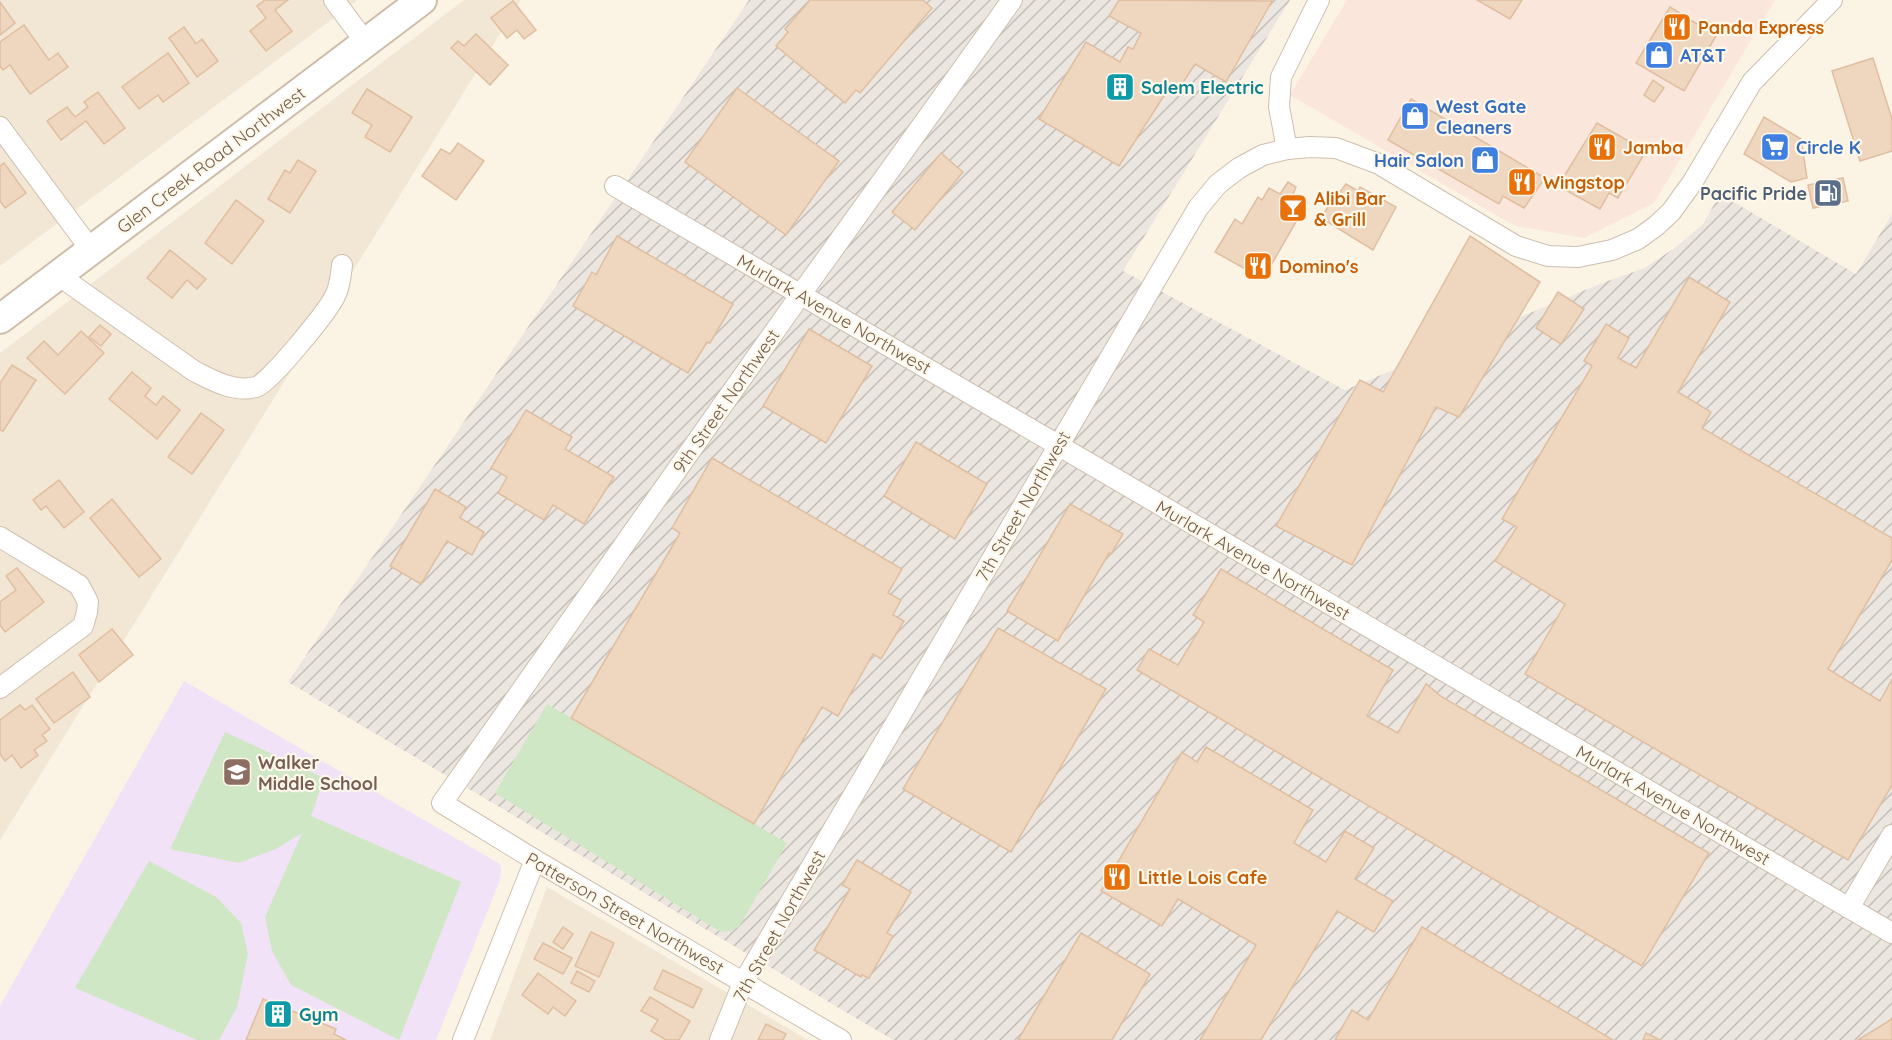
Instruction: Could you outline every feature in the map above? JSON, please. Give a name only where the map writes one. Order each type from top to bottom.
[{"type":"main road","name":"Glen Creek Road Northwest","points":[[0,319],[422,0]]},
{"type":"street","points":[[334,0],[366,43]]},
{"type":"street","name":"9th Street Northwest","points":[[442,803],[801,294],[1012,0]]},
{"type":"street","points":[[1287,149],[1279,107],[1281,77],[1319,0]]},
{"type":"street","name":"7th Street Northwest","points":[[720,1040],[743,983],[1198,208],[1218,184],[1239,168],[1263,155],[1287,149],[1336,148],[1379,164],[1516,246],[1548,256],[1578,257],[1612,250],[1638,240],[1671,212],[1692,183],[1752,82],[1832,0]]},
{"type":"street","points":[[0,127],[91,250]]},
{"type":"street","name":"Murlark Avenue Northwest","points":[[615,186],[1892,933]]},
{"type":"street","points":[[58,275],[194,371],[218,383],[240,389],[258,387],[269,378],[321,317],[336,296],[342,265]]},
{"type":"street","points":[[0,537],[79,585],[88,602],[83,626],[0,688]]},
{"type":"street","name":"Patterson Street Northwest","points":[[442,803],[841,1040]]},
{"type":"street","points":[[1849,908],[1892,835]]},
{"type":"street","points":[[464,1040],[535,860]]},
{"type":"shaded area","points":[[0,0],[358,0],[0,266]]},
{"type":"shaded area","points":[[464,0],[521,0],[0,840],[0,353]]},
{"type":"shaded area","points":[[749,0],[1290,0],[1123,271],[1345,390],[1602,283],[1645,268],[1676,247],[1703,224],[1720,194],[1856,274],[1892,214],[1892,1040],[893,1040],[288,682]]},
{"type":"shaded area","points":[[1347,0],[1775,0],[1654,203],[1584,238],[1515,226],[1290,95]]},
{"type":"shaded area","name":"Walker Middle School","points":[[184,681],[500,864],[500,880],[436,1040],[0,1040],[0,1006]]},
{"type":"shaded area","points":[[547,887],[808,1040],[490,1040]]},
{"type":"green space","points":[[547,704],[787,843],[739,927],[721,932],[495,793]]},
{"type":"green space","points":[[225,732],[324,778],[311,816],[461,882],[399,1040],[291,985],[272,951],[265,917],[302,833],[276,849],[239,863],[170,849]]},
{"type":"green space","points":[[149,861],[216,897],[241,923],[248,954],[237,1007],[219,1040],[197,1040],[75,988]]},
{"type":"building","points":[[265,0],[288,0],[275,10],[292,31],[266,51],[250,31],[266,18],[257,6]]},
{"type":"building","points":[[810,0],[923,0],[932,8],[860,93],[856,90],[845,103],[776,46],[788,32],[785,29]]},
{"type":"building","name":"Salem Electric","points":[[1119,0],[1272,1],[1226,82],[1195,64],[1175,95],[1167,91],[1119,166],[1039,119],[1086,42],[1120,62],[1128,47],[1133,49],[1141,33],[1109,16]]},
{"type":"building","points":[[1477,0],[1522,0],[1510,19]]},
{"type":"building","points":[[513,1],[536,30],[524,39],[517,30],[507,38],[491,18]]},
{"type":"building","points":[[0,2],[15,23],[0,35]]},
{"type":"building","points":[[1670,7],[1716,36],[1684,91],[1636,63]]},
{"type":"building","points":[[24,25],[49,60],[58,53],[68,67],[30,94],[10,65],[3,70],[0,66],[0,42]]},
{"type":"building","points":[[184,27],[196,44],[202,39],[218,61],[197,77],[169,38]]},
{"type":"building","points":[[476,34],[508,65],[490,85],[451,48],[458,41],[464,46]]},
{"type":"building","points":[[168,53],[189,83],[163,102],[158,95],[139,109],[122,87]]},
{"type":"building","name":"Circle K","points":[[1873,58],[1892,119],[1892,151],[1860,161],[1832,71]]},
{"type":"building","points":[[1653,80],[1664,88],[1654,102],[1644,95]]},
{"type":"building","points":[[737,88],[839,161],[786,235],[685,162]]},
{"type":"building","points":[[367,89],[412,117],[390,152],[365,137],[372,125],[352,113]]},
{"type":"building","points":[[98,92],[125,128],[104,144],[86,121],[61,140],[47,121],[67,107],[75,117],[88,107],[84,102]]},
{"type":"building","points":[[1411,99],[1545,178],[1524,208],[1503,196],[1499,204],[1388,140]]},
{"type":"building","name":"Circle K","points":[[1764,117],[1801,139],[1807,178],[1791,182],[1744,154]]},
{"type":"building","points":[[1597,123],[1646,151],[1618,198],[1609,193],[1600,209],[1558,186]]},
{"type":"building","points":[[458,143],[484,161],[456,200],[422,176],[441,149],[450,154]]},
{"type":"building","points":[[941,153],[963,172],[915,230],[892,212]]},
{"type":"building","points":[[298,160],[316,171],[290,213],[268,199],[285,170],[290,173]]},
{"type":"building","points":[[4,163],[26,193],[5,208],[0,201],[0,166]]},
{"type":"building","name":"Pacific Pride","points":[[1843,178],[1848,201],[1813,208],[1808,185]]},
{"type":"building","points":[[1288,182],[1296,187],[1293,194],[1307,203],[1263,279],[1215,252],[1235,219],[1242,224],[1258,197],[1262,200],[1269,188],[1280,194]]},
{"type":"building","points":[[1346,184],[1358,191],[1360,187],[1396,207],[1373,250],[1321,218],[1335,195],[1337,196]]},
{"type":"building","points":[[236,200],[264,221],[232,264],[205,243]]},
{"type":"building","points":[[617,236],[733,304],[710,343],[707,342],[688,373],[573,306],[592,272],[596,275]]},
{"type":"building","points":[[1470,236],[1540,282],[1459,417],[1436,407],[1352,565],[1276,526],[1360,380],[1383,392]]},
{"type":"building","points":[[170,250],[206,279],[197,289],[187,280],[172,298],[147,278]]},
{"type":"building","points":[[1689,277],[1730,302],[1678,392],[1711,412],[1702,428],[1892,538],[1892,560],[1828,669],[1880,701],[1892,679],[1892,785],[1848,860],[1525,674],[1565,604],[1495,561],[1517,527],[1502,519],[1592,366],[1584,361],[1606,324],[1629,338],[1618,358],[1636,368]]},
{"type":"building","points":[[1558,292],[1584,309],[1561,344],[1536,328]]},
{"type":"building","points":[[100,325],[111,334],[101,346],[89,337]]},
{"type":"building","points":[[809,329],[872,366],[826,443],[763,406]]},
{"type":"building","points":[[81,331],[104,353],[65,394],[27,358],[44,341],[58,355]]},
{"type":"building","points":[[12,365],[36,380],[3,431],[0,430],[0,383]]},
{"type":"building","points":[[132,372],[151,388],[145,396],[156,405],[163,396],[180,410],[157,439],[109,399]]},
{"type":"building","points":[[526,410],[572,437],[565,449],[614,477],[584,524],[553,505],[544,520],[498,493],[507,477],[491,468]]},
{"type":"building","points":[[201,413],[224,430],[192,474],[168,457]]},
{"type":"building","points":[[916,442],[987,484],[955,539],[884,496]]},
{"type":"building","points":[[712,458],[902,569],[888,593],[901,600],[893,615],[904,621],[881,659],[873,654],[838,716],[822,707],[754,824],[571,718],[680,533],[672,528]]},
{"type":"building","points":[[59,480],[84,512],[64,528],[46,506],[41,510],[33,500]]},
{"type":"building","points":[[435,489],[466,507],[460,518],[484,532],[472,555],[447,541],[421,584],[390,566]]},
{"type":"building","points":[[112,499],[161,559],[139,577],[90,518]]},
{"type":"building","points":[[1070,504],[1123,534],[1111,554],[1109,553],[1058,641],[1007,611]]},
{"type":"building","points":[[17,568],[44,602],[5,632],[0,625],[0,602],[16,590],[6,576]]},
{"type":"building","points":[[1221,569],[1393,670],[1367,716],[1398,733],[1426,684],[1442,697],[1709,853],[1642,966],[1137,670],[1149,649],[1178,665],[1204,622],[1193,615]]},
{"type":"building","points":[[998,628],[1106,689],[1011,852],[903,789]]},
{"type":"building","points":[[112,629],[133,655],[99,682],[79,655]]},
{"type":"building","points":[[73,672],[90,697],[54,723],[36,699]]},
{"type":"building","points":[[20,705],[25,710],[32,705],[50,729],[42,735],[47,741],[34,750],[38,755],[21,768],[12,755],[5,761],[0,754],[0,720]]},
{"type":"building","points":[[1206,747],[1313,810],[1294,843],[1326,862],[1345,831],[1374,848],[1355,879],[1393,901],[1374,932],[1337,911],[1261,1040],[1200,1040],[1256,945],[1178,899],[1162,926],[1101,891],[1182,752],[1197,762]]},
{"type":"building","points":[[857,860],[911,892],[887,933],[893,936],[869,978],[862,975],[861,977],[814,950],[850,889],[842,885]]},
{"type":"building","points":[[563,927],[573,934],[563,949],[553,942]]},
{"type":"building","points":[[1422,927],[1613,1040],[1335,1040],[1352,1010],[1368,1020]]},
{"type":"building","points":[[591,932],[614,943],[599,977],[575,966]]},
{"type":"building","points":[[1081,933],[1150,974],[1112,1040],[1018,1040]]},
{"type":"building","points":[[543,943],[572,958],[563,974],[534,959]]},
{"type":"building","points":[[663,970],[702,989],[693,1008],[654,989]]},
{"type":"building","points":[[577,971],[595,981],[589,992],[571,983]]},
{"type":"building","points":[[538,973],[576,1001],[565,1016],[553,1007],[548,1014],[522,995]]},
{"type":"building","points":[[650,997],[690,1021],[679,1040],[666,1040],[651,1031],[658,1020],[641,1011]]},
{"type":"building","name":"Gym","points":[[263,999],[336,1029],[334,1034],[346,1040],[246,1040]]},
{"type":"building","points":[[1892,1019],[1892,1040],[1858,1040]]},
{"type":"building","points":[[766,1024],[786,1034],[783,1040],[758,1040]]},
{"type":"building","points":[[1646,1033],[1660,1040],[1643,1040]]},
{"type":"place","name":"Panda Express","points":[[1677,27]]},
{"type":"place","name":"AT&T","points":[[1659,55]]},
{"type":"place","name":"Salem Electric","points":[[1120,87]]},
{"type":"place","name":"West Gate Cleaners","points":[[1415,116]]},
{"type":"place","name":"Jamba","points":[[1602,147]]},
{"type":"place","name":"Circle K","points":[[1775,147]]},
{"type":"place","name":"Hair Salon","points":[[1485,160]]},
{"type":"place","name":"Wingstop","points":[[1522,182]]},
{"type":"place","name":"Pacific Pride","points":[[1828,193]]},
{"type":"place","name":"Alibi Bar & Grill","points":[[1293,208]]},
{"type":"place","name":"Domino's","points":[[1258,266]]},
{"type":"place","name":"Walker Middle School","points":[[237,772]]},
{"type":"place","name":"Little Lois Cafe","points":[[1117,877]]},
{"type":"place","name":"Gym","points":[[278,1014]]}]
